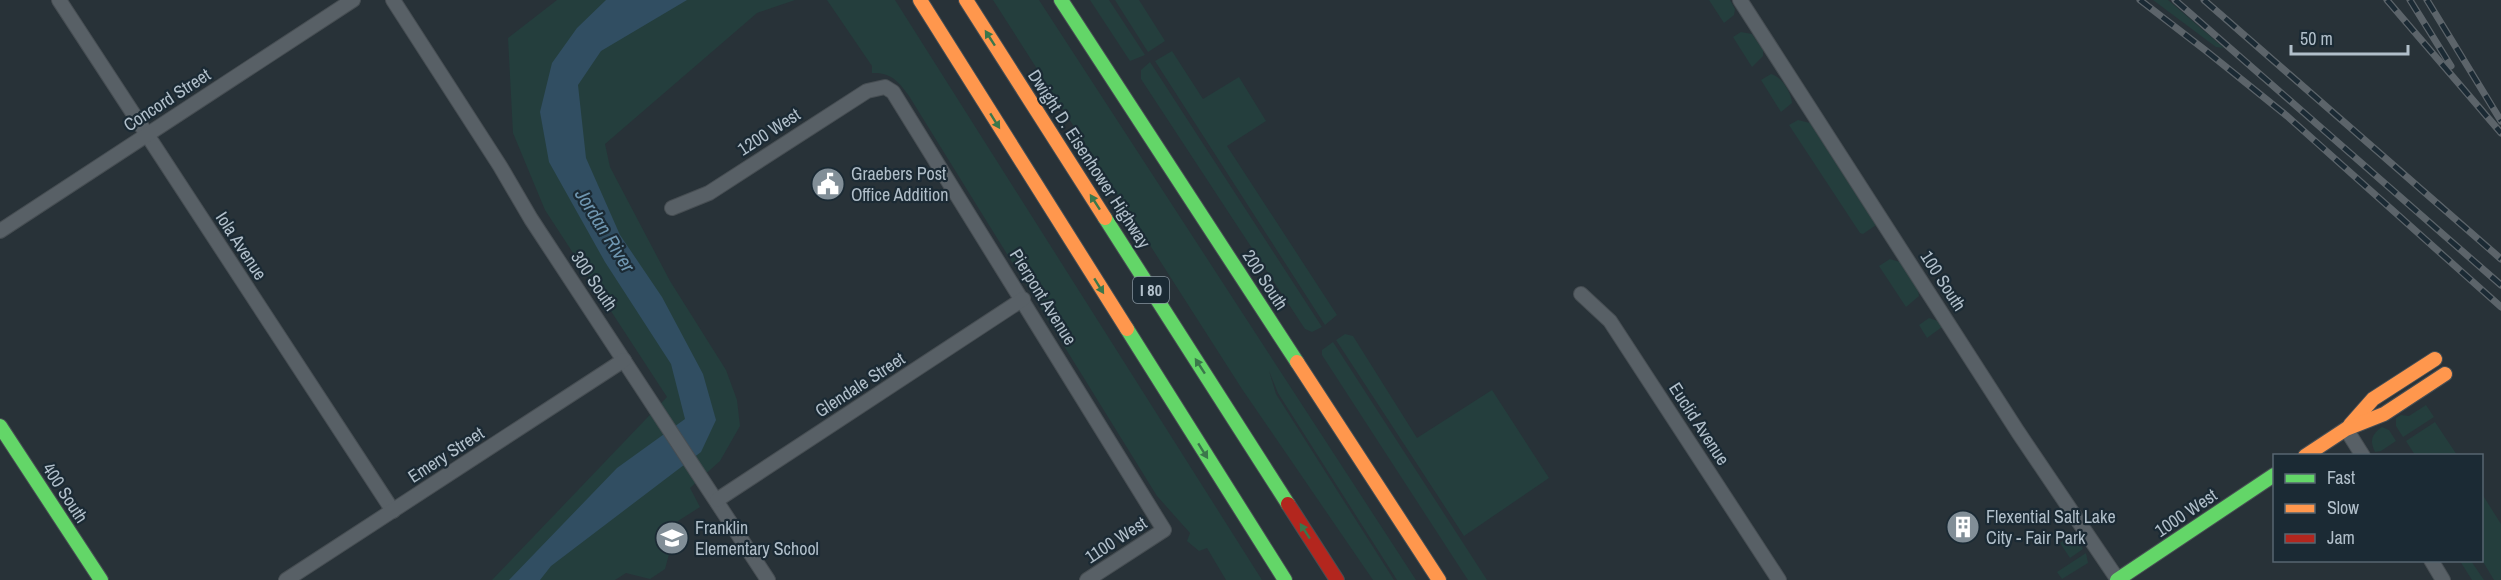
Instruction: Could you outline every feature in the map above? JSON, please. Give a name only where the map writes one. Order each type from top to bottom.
[{"type":"main road","name":"I 80","points":[[920,0],[1285,580]]},
{"type":"main road","name":"Dwight D. Eisenhower Highway","points":[[966,0],[1337,580]]},
{"type":"main road","name":"200 South","points":[[1061,0],[1439,580]]},
{"type":"main road","points":[[2346,429],[2373,399],[2435,358]]},
{"type":"main road","points":[[2308,454],[2346,429],[2384,414],[2445,374]]},
{"type":"main road","name":"400 South","points":[[0,426],[100,580]]},
{"type":"main road","name":"1000 West","points":[[2118,580],[2273,476]]},
{"type":"main road","points":[[1259,540],[1280,580]]},
{"type":"street","name":"Iola Avenue","points":[[59,0],[393,511]]},
{"type":"street","name":"Concord Street","points":[[0,231],[353,0]]},
{"type":"street","name":"300 South","points":[[393,0],[500,166],[531,219],[768,580]]},
{"type":"street","name":"100 South","points":[[1740,0],[2018,432],[2118,580]]},
{"type":"street","name":"1200 West","points":[[672,208],[709,193],[867,91],[885,87]]},
{"type":"street","name":"Pierpont Avenue","points":[[885,87],[893,92],[901,102],[1164,530]]},
{"type":"street","name":"Euclid Avenue","points":[[1581,294],[1610,321],[1779,580]]},
{"type":"street","name":"Glendale Street","points":[[717,500],[1023,299]]},
{"type":"street","name":"Emery Street","points":[[286,580],[624,360]]},
{"type":"street","points":[[2346,429],[2362,454]]},
{"type":"street","name":"1100 West","points":[[1087,580],[1103,576],[1164,530]]},
{"type":"street","points":[[2432,562],[2443,580]]},
{"type":"green space","points":[[557,0],[795,0],[757,13],[605,144],[610,167],[670,281],[726,370],[737,400],[740,426],[720,461],[690,488],[700,507],[678,521],[665,569],[650,579],[626,573],[615,580],[492,580],[667,397],[545,210],[513,133],[508,38]]},
{"type":"green space","points":[[827,0],[895,0],[1262,580],[1226,580],[1207,548],[1199,551],[1187,541],[1190,533],[1157,496],[909,96],[894,79],[884,74],[872,73],[872,66]]},
{"type":"green space","points":[[993,0],[1039,0],[1416,580],[1397,580],[1278,393],[1269,371],[1276,394],[1394,580],[1373,580],[1242,389]]},
{"type":"green space","points":[[1090,0],[1109,0],[1145,55],[1130,61]]},
{"type":"green space","points":[[1115,0],[1139,0],[1165,41],[1148,52]]},
{"type":"green space","points":[[1709,0],[1730,0],[1735,9],[1734,15],[1724,23]]},
{"type":"green space","points":[[2153,0],[2168,0],[2224,48],[2216,47]]},
{"type":"green space","points":[[1741,32],[1752,34],[1763,50],[1763,56],[1752,67],[1733,37]]},
{"type":"green space","points":[[1172,51],[1203,99],[1239,77],[1266,121],[1227,146],[1337,315],[1325,325],[1155,61]]},
{"type":"green space","points":[[1150,62],[1322,327],[1312,332],[1305,329],[1141,79],[1141,70]]},
{"type":"green space","points":[[1771,74],[1782,82],[1791,99],[1792,103],[1781,112],[1761,80]]},
{"type":"green space","points":[[1798,120],[1810,123],[1876,225],[1863,234],[1860,233],[1789,125]]},
{"type":"green space","points":[[1890,259],[1900,262],[1918,290],[1919,296],[1906,307],[1879,266]]},
{"type":"green space","points":[[1929,318],[1938,321],[1942,327],[1927,338],[1919,325]]},
{"type":"green space","points":[[1345,334],[1353,336],[1417,438],[1492,390],[1549,478],[1464,536],[1336,340]]},
{"type":"green space","points":[[1333,342],[1487,580],[1468,580],[1322,355],[1322,350]]},
{"type":"green space","points":[[2426,405],[2434,417],[2403,437],[2396,426],[2396,418],[2401,415],[2409,416]]},
{"type":"green space","points":[[2435,422],[2456,454],[2414,454],[2406,441]]},
{"type":"green space","points":[[2382,427],[2389,430],[2396,441],[2381,451],[2375,452],[2372,438]]},
{"type":"green space","points":[[2483,496],[2501,524],[2501,580],[2494,580],[2483,562]]},
{"type":"green space","points":[[2074,534],[2083,549],[2070,558],[2060,543]]},
{"type":"green space","points":[[2086,553],[2088,563],[2062,579],[2057,572]]},
{"type":"green space","points":[[2461,562],[2472,562],[2484,580],[2472,580]]},
{"type":"water","name":"Jordan River","points":[[606,0],[687,0],[601,51],[578,85],[586,158],[620,235],[662,297],[703,374],[716,420],[701,452],[551,566],[540,580],[509,580],[617,468],[685,419],[671,364],[605,262],[549,162],[540,112],[552,63],[577,28]]},
{"type":"railway","points":[[2140,0],[2287,116],[2501,307]]},
{"type":"railway","points":[[2175,0],[2501,285]]},
{"type":"railway","points":[[2204,0],[2501,259]]},
{"type":"railway","points":[[2387,0],[2501,133]]},
{"type":"railway","points":[[2410,0],[2451,66]]},
{"type":"railway","points":[[2427,0],[2501,121]]},
{"type":"traffic: fast","points":[[1061,0],[1297,362]]},
{"type":"traffic: fast","points":[[1105,218],[1288,504]]},
{"type":"traffic: fast","points":[[1127,329],[1285,580]]},
{"type":"traffic: fast","points":[[0,426],[101,580]]},
{"type":"traffic: fast","points":[[2117,580],[2273,476]]},
{"type":"traffic: slow","points":[[920,0],[1127,329]]},
{"type":"traffic: slow","points":[[966,0],[1105,218]]},
{"type":"traffic: slow","points":[[2350,425],[2373,399],[2435,359]]},
{"type":"traffic: slow","points":[[1297,362],[1439,580]]},
{"type":"traffic: slow","points":[[2308,454],[2346,429],[2384,414],[2445,374]]},
{"type":"traffic: jam","points":[[1288,504],[1337,580]]},
{"type":"place","name":"Graebers Post Office Addition","points":[[828,184]]},
{"type":"place","name":"Flexential Salt Lake City - Fair Park","points":[[1963,527]]},
{"type":"place","name":"Franklin Elementary School","points":[[672,538]]}]
